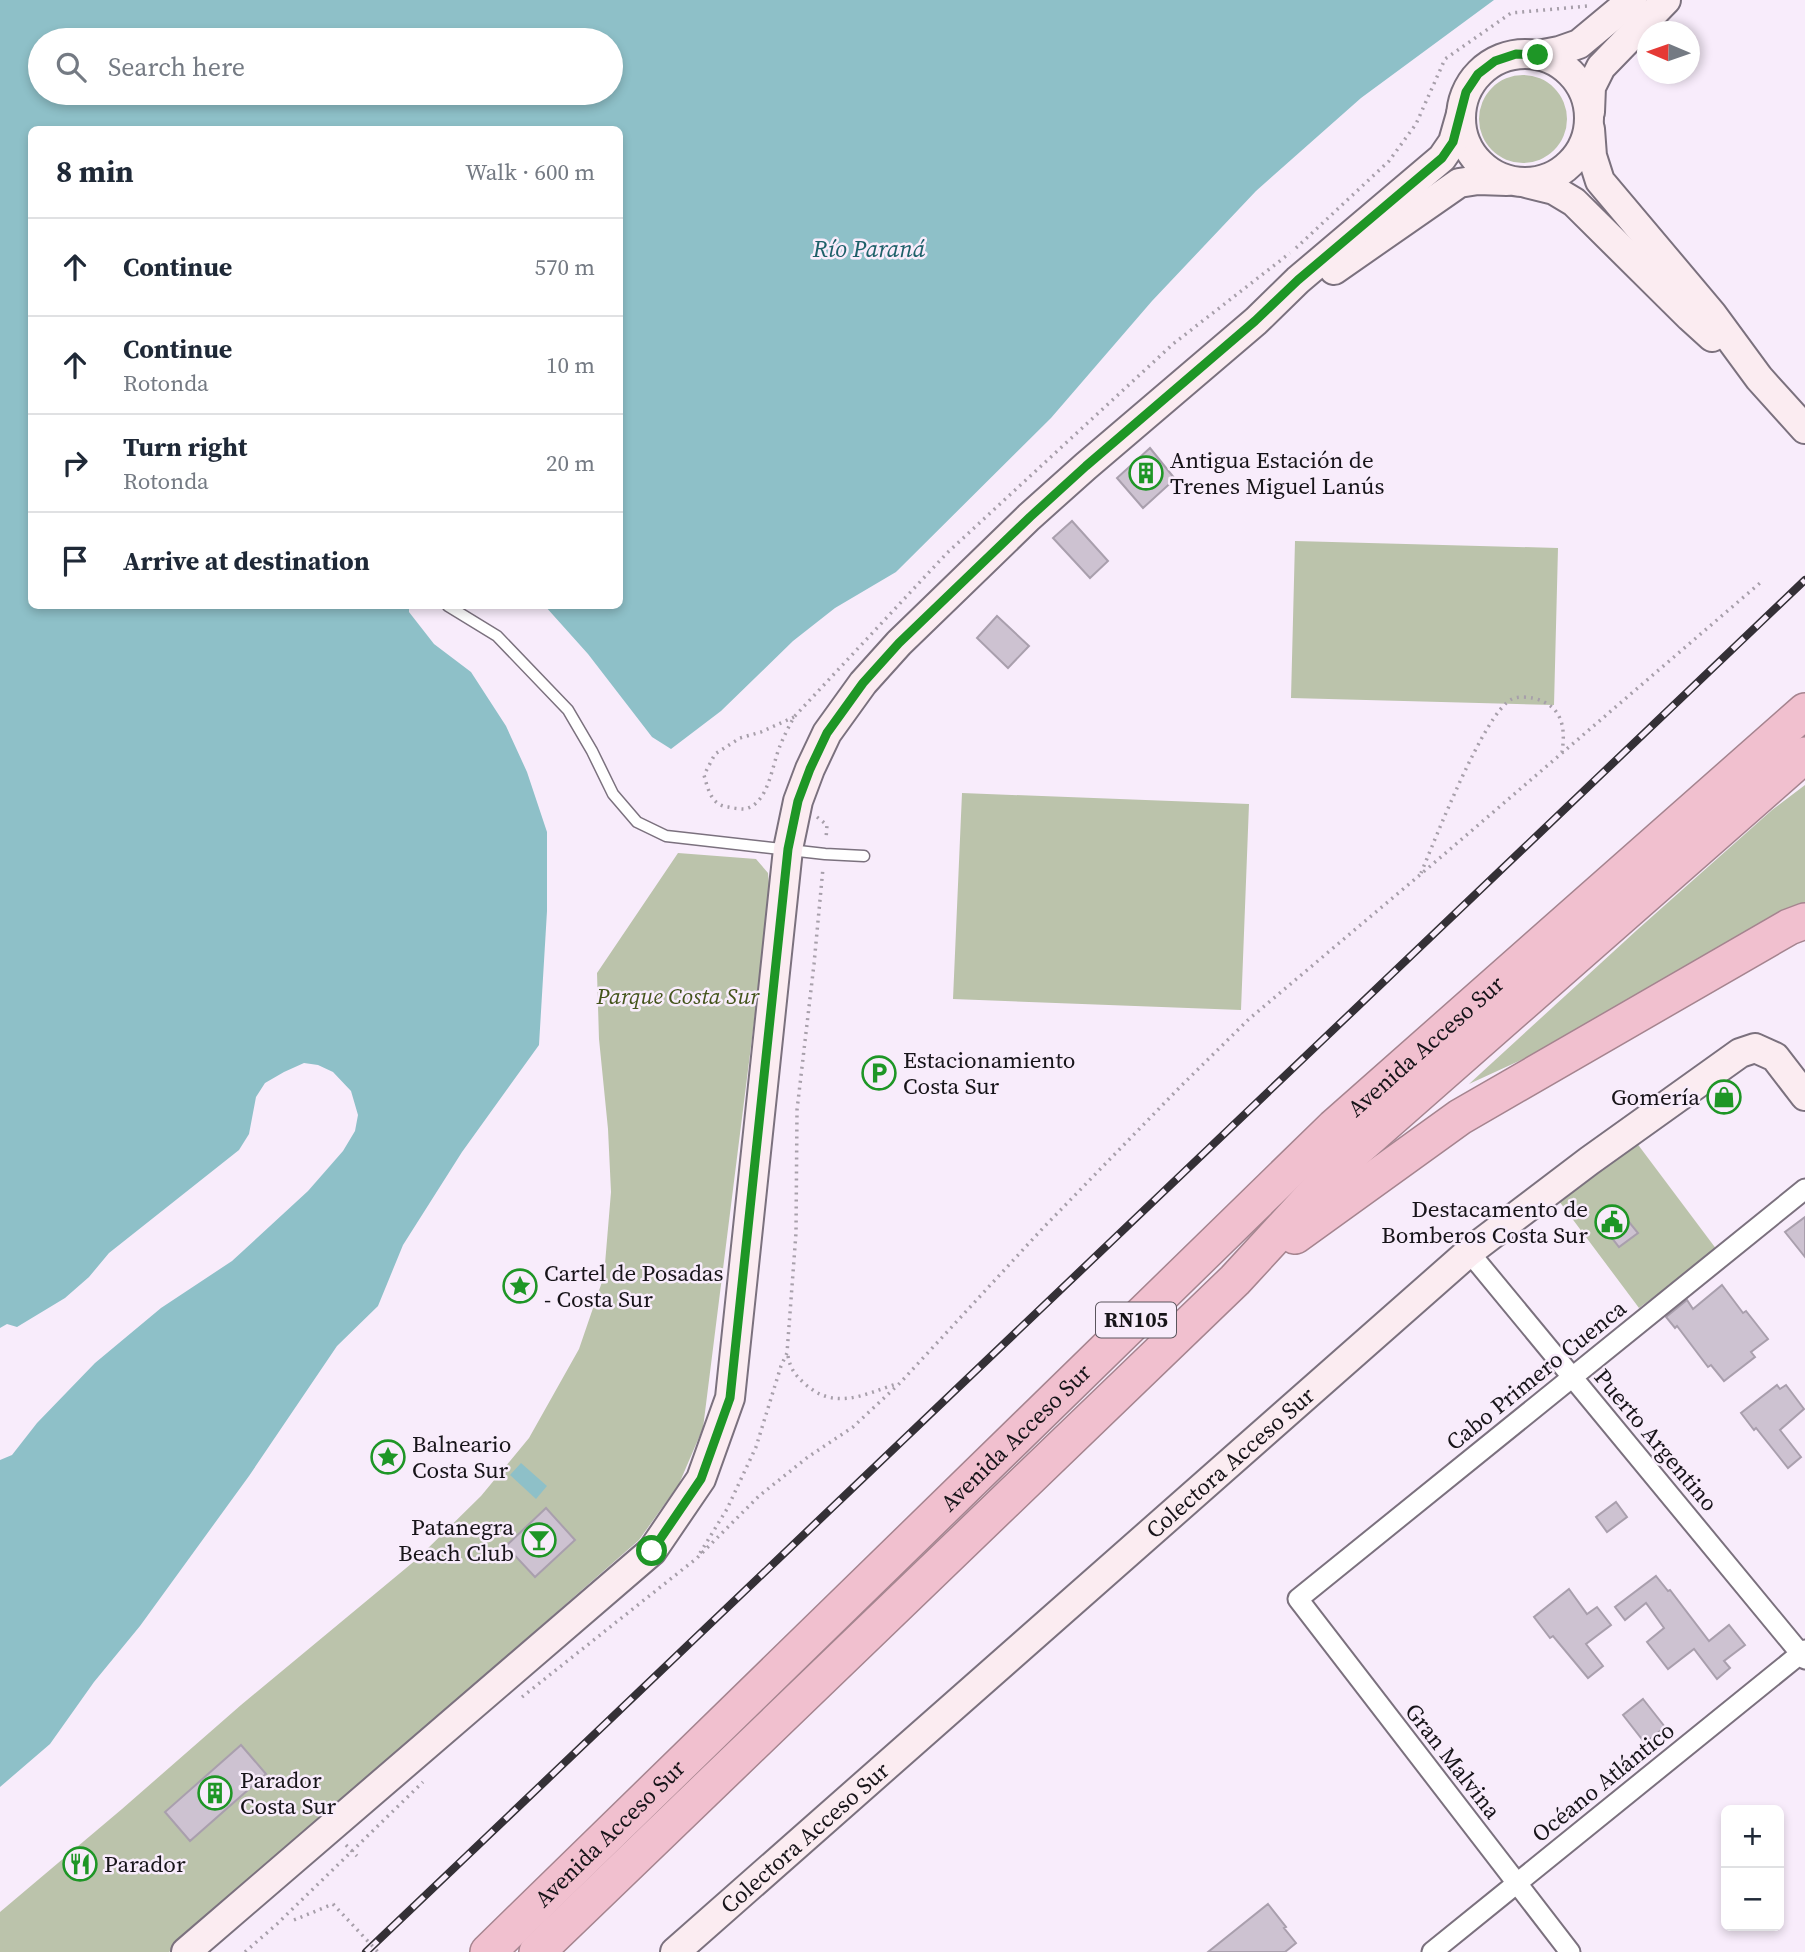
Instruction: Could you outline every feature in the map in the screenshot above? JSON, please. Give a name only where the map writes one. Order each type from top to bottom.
[{"type":"highway","name":"Avenida Acceso Sur","points":[[488,1952],[1334,1127],[1805,711]]},
{"type":"highway","name":"Avenida Acceso Sur","points":[[537,1952],[1235,1279],[1353,1152],[1805,755]]},
{"type":"highway","points":[[1235,1279],[1460,1117],[1789,926],[1805,921]]},
{"type":"main road","points":[[186,1952],[652,1551],[701,1479],[730,1398],[788,849],[798,801],[810,769],[827,733],[863,683],[899,643],[1086,466],[1442,158],[1453,142],[1466,92],[1478,74],[1495,61],[1516,54],[1538,55],[1579,44],[1632,0]]},
{"type":"main road","points":[[1666,0],[1601,67],[1591,87],[1592,156],[1600,181],[1712,314],[1759,378],[1805,429]]},
{"type":"main road","points":[[1255,321],[1306,290],[1459,183],[1478,180],[1545,180],[1561,172],[1575,159],[1585,143],[1590,120],[1585,94],[1574,76],[1558,62],[1538,55]]},
{"type":"main road","points":[[1461,114],[1462,132],[1468,149],[1479,163],[1493,174],[1554,190],[1574,202],[1690,317],[1759,378]]},
{"type":"main road","name":"Colectora Acceso Sur","points":[[675,1952],[1469,1252],[1589,1161],[1741,1053],[1755,1048],[1775,1057],[1805,1096]]},
{"type":"street","name":"Cabo Primero Cuenca","points":[[1298,1599],[1805,1189]]},
{"type":"street","name":"Puerto Argentino","points":[[1469,1252],[1803,1654]]},
{"type":"street","name":"Gran Malvina","points":[[1298,1599],[1570,1952]]},
{"type":"street","name":"Océano Atlántico","points":[[1432,1952],[1803,1654]]},
{"type":"lane","points":[[453,609],[498,636],[568,710],[613,794],[637,822],[666,836],[864,856]]},
{"type":"path","points":[[794,716],[761,732],[740,738],[715,754],[704,775],[709,795],[720,806],[742,809],[753,806],[772,775],[779,747],[794,716],[947,553],[1173,344],[1294,249],[1389,160],[1416,124],[1445,59],[1511,13],[1590,5]]},
{"type":"path","points":[[513,1704],[697,1558],[759,1496],[853,1426],[900,1383],[1181,1085],[1249,1019],[1760,583]]},
{"type":"path","points":[[1420,875],[1477,747],[1495,715],[1506,703],[1515,698],[1535,699],[1558,712],[1565,735],[1562,754]]},
{"type":"path","points":[[697,1558],[727,1509],[756,1447],[787,1353],[796,1234],[797,1110],[827,825],[772,775]]},
{"type":"path","points":[[787,1353],[794,1373],[813,1392],[838,1400],[858,1397],[900,1383]]},
{"type":"path","points":[[245,1952],[430,1776]]},
{"type":"path","points":[[346,1845],[357,1856]]},
{"type":"path","points":[[294,1920],[333,1904],[378,1952]]},
{"type":"green space","points":[[1523,75],[1540,78],[1554,88],[1564,102],[1567,119],[1564,136],[1554,150],[1540,160],[1523,163],[1506,160],[1492,150],[1482,136],[1479,119],[1482,102],[1492,88],[1506,78]]},
{"type":"green space","points":[[1295,541],[1558,548],[1554,705],[1291,698]]},
{"type":"green space","points":[[1805,785],[1805,904],[1764,923],[1602,1023],[1469,1084],[1637,930],[1772,810]]},
{"type":"green space","points":[[962,793],[1249,804],[1241,1010],[953,999]]},
{"type":"green space","name":"Parque Costa Sur","points":[[678,853],[756,859],[768,873],[770,895],[703,1428],[679,1484],[639,1540],[169,1952],[0,1952],[0,1912],[241,1705],[417,1559],[481,1496],[529,1438],[579,1349],[604,1276],[611,1192],[599,1039],[597,973]]},
{"type":"green space","points":[[1636,1142],[1717,1250],[1639,1308],[1559,1201]]},
{"type":"water","name":"Río Paraná","points":[[0,0],[1494,0],[1361,98],[1256,191],[1152,301],[1051,418],[896,572],[835,608],[793,641],[721,711],[671,749],[652,737],[588,654],[548,609],[623,609],[623,126],[28,126],[28,609],[409,609],[434,644],[471,672],[506,726],[527,772],[547,832],[547,911],[539,1045],[462,1152],[403,1245],[378,1306],[337,1346],[249,1476],[50,1744],[0,1787],[0,1460],[12,1455],[37,1423],[95,1363],[161,1308],[232,1261],[308,1191],[343,1151],[355,1131],[358,1115],[351,1091],[333,1072],[318,1065],[304,1063],[265,1083],[256,1097],[249,1134],[239,1150],[109,1253],[89,1277],[65,1298],[17,1327],[7,1324],[0,1328]]},
{"type":"water","points":[[521,1463],[547,1486],[536,1499],[510,1475]]},
{"type":"building","name":"Antigua Estación de Trenes Miguel Lanús","points":[[1150,448],[1175,479],[1143,508],[1117,478]]},
{"type":"building","points":[[1072,521],[1108,561],[1090,578],[1053,538]]},
{"type":"building","points":[[997,616],[1029,646],[1008,668],[977,638]]},
{"type":"building","points":[[1616,1206],[1638,1233],[1619,1247],[1598,1220]]},
{"type":"building","points":[[1805,1217],[1805,1257],[1785,1232]]},
{"type":"building","points":[[1722,1285],[1743,1313],[1746,1311],[1768,1339],[1751,1352],[1755,1357],[1724,1381],[1711,1365],[1708,1367],[1677,1326],[1675,1328],[1666,1317],[1687,1300],[1693,1309]]},
{"type":"building","points":[[1777,1385],[1780,1389],[1786,1385],[1804,1409],[1780,1430],[1801,1457],[1788,1468],[1741,1413]]},
{"type":"building","points":[[1616,1502],[1627,1517],[1607,1532],[1596,1517]]},
{"type":"building","points":[[546,1508],[575,1540],[535,1577],[506,1546]]},
{"type":"building","points":[[1656,1576],[1709,1641],[1729,1625],[1745,1645],[1724,1661],[1730,1668],[1717,1679],[1694,1649],[1668,1669],[1647,1642],[1664,1628],[1646,1603],[1625,1620],[1615,1607]]},
{"type":"building","points":[[1569,1589],[1587,1614],[1597,1607],[1611,1625],[1586,1644],[1603,1666],[1588,1678],[1534,1617]]},
{"type":"building","points":[[1643,1699],[1665,1727],[1645,1743],[1623,1715]]},
{"type":"building","name":"Parador Costa Sur","points":[[241,1745],[266,1774],[190,1841],[165,1812]]},
{"type":"building","points":[[1268,1904],[1296,1943],[1285,1952],[1208,1952]]},
{"type":"railway","points":[[366,1952],[1805,580]]},
{"type":"place","name":"Antigua Estación de Trenes Miguel Lanús","points":[[1146,473]]},
{"type":"place","name":"Estacionamiento Costa Sur","points":[[879,1073]]},
{"type":"place","name":"Gomería","points":[[1724,1097]]},
{"type":"place","name":"Destacamento de Bomberos Costa Sur","points":[[1612,1222]]},
{"type":"place","name":"Cartel de Posadas - Costa Sur","points":[[520,1286]]},
{"type":"place","name":"Balneario Costa Sur","points":[[388,1457]]},
{"type":"place","name":"Patanegra Beach Club","points":[[539,1540]]},
{"type":"place","name":"Parador Costa Sur","points":[[215,1793]]},
{"type":"place","name":"Parador","points":[[80,1864]]},
{"type":"route","points":[[652,1551],[701,1479],[730,1398],[788,849],[798,801],[827,733],[863,683],[899,643],[1030,517],[1255,321],[1298,280],[1442,158],[1453,142],[1466,92],[1478,74],[1495,61],[1516,54],[1538,55]]}]
